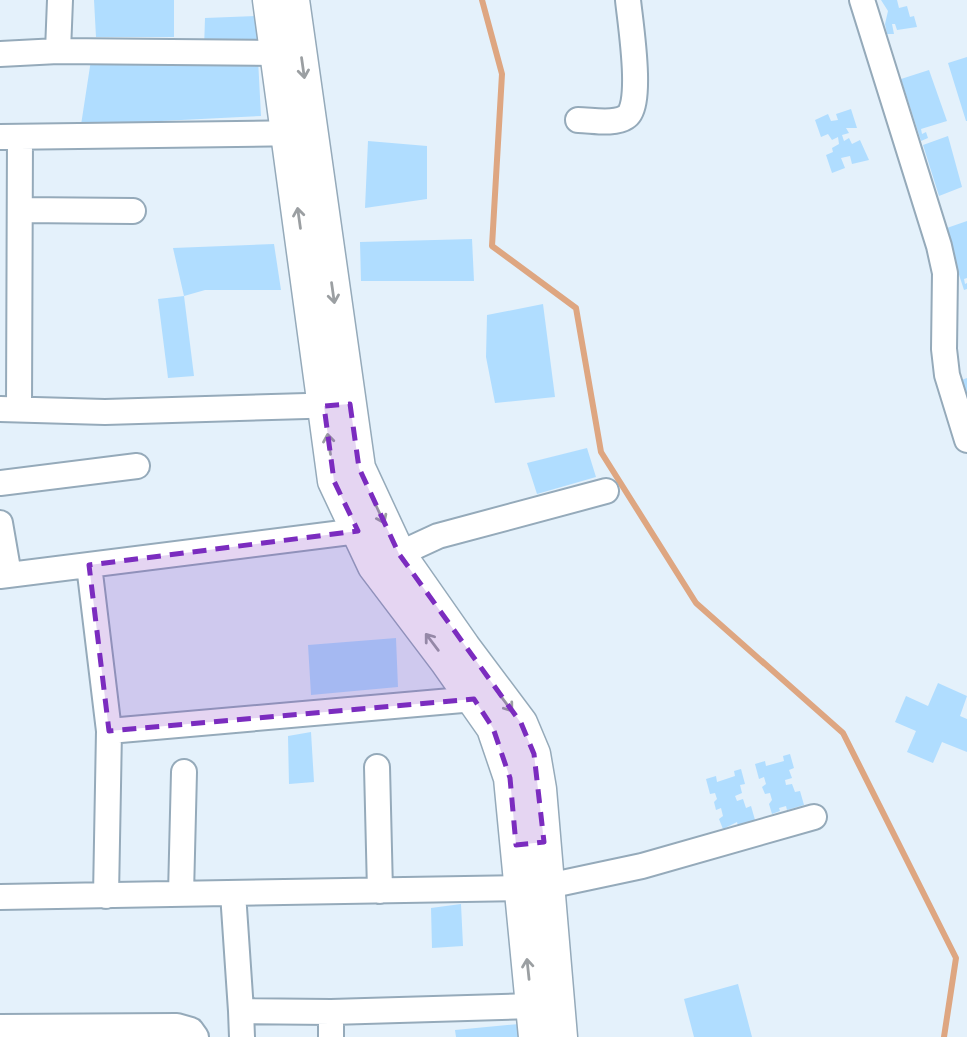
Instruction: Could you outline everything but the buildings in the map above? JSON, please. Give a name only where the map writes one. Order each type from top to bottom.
[{"type":"street","points":[[58,51],[60,0]]},
{"type":"street","points":[[269,0],[277,53],[300,133]]},
{"type":"street","points":[[293,0],[300,133],[337,405],[334,481],[374,566],[494,728],[530,844],[534,887],[561,1037]]},
{"type":"street","points":[[578,120],[617,121],[631,113],[635,106],[636,87],[628,0]]},
{"type":"street","points":[[862,0],[939,246],[944,273],[944,349],[956,361],[967,440]]},
{"type":"street","points":[[0,54],[58,51],[277,53]]},
{"type":"street","points":[[300,133],[10,137],[20,210],[10,409],[104,412],[337,405]]},
{"type":"street","points":[[20,210],[133,211]]},
{"type":"street","points":[[337,405],[359,468],[399,554],[521,723],[534,754],[540,789],[530,844]]},
{"type":"street","points":[[0,483],[137,466]]},
{"type":"street","points":[[399,554],[438,536],[606,491]]},
{"type":"street","points":[[0,523],[5,576],[358,531]]},
{"type":"street","points":[[89,565],[109,731],[106,896]]},
{"type":"street","points":[[109,731],[474,699]]},
{"type":"street","points":[[377,767],[380,891]]},
{"type":"street","points":[[181,894],[184,772]]},
{"type":"street","points":[[0,897],[534,887],[642,866],[814,817]]},
{"type":"street","points":[[534,887],[532,1006],[535,1037]]},
{"type":"street","points":[[233,893],[242,1037]]},
{"type":"street","points":[[241,1011],[331,1012],[532,1006]]},
{"type":"street","points":[[331,1012],[331,1037]]},
{"type":"street","points":[[0,1027],[177,1026],[191,1030],[196,1037]]},
{"type":"highlighted area","points":[[350,404],[359,468],[399,554],[521,723],[534,754],[544,842],[516,845],[510,778],[493,728],[474,699],[109,731],[89,565],[358,531],[334,481],[324,406]]},
{"type":"waterway","points":[[482,0],[502,74],[492,246],[576,308],[601,452],[696,603],[843,733],[956,958],[944,1037]]}]
